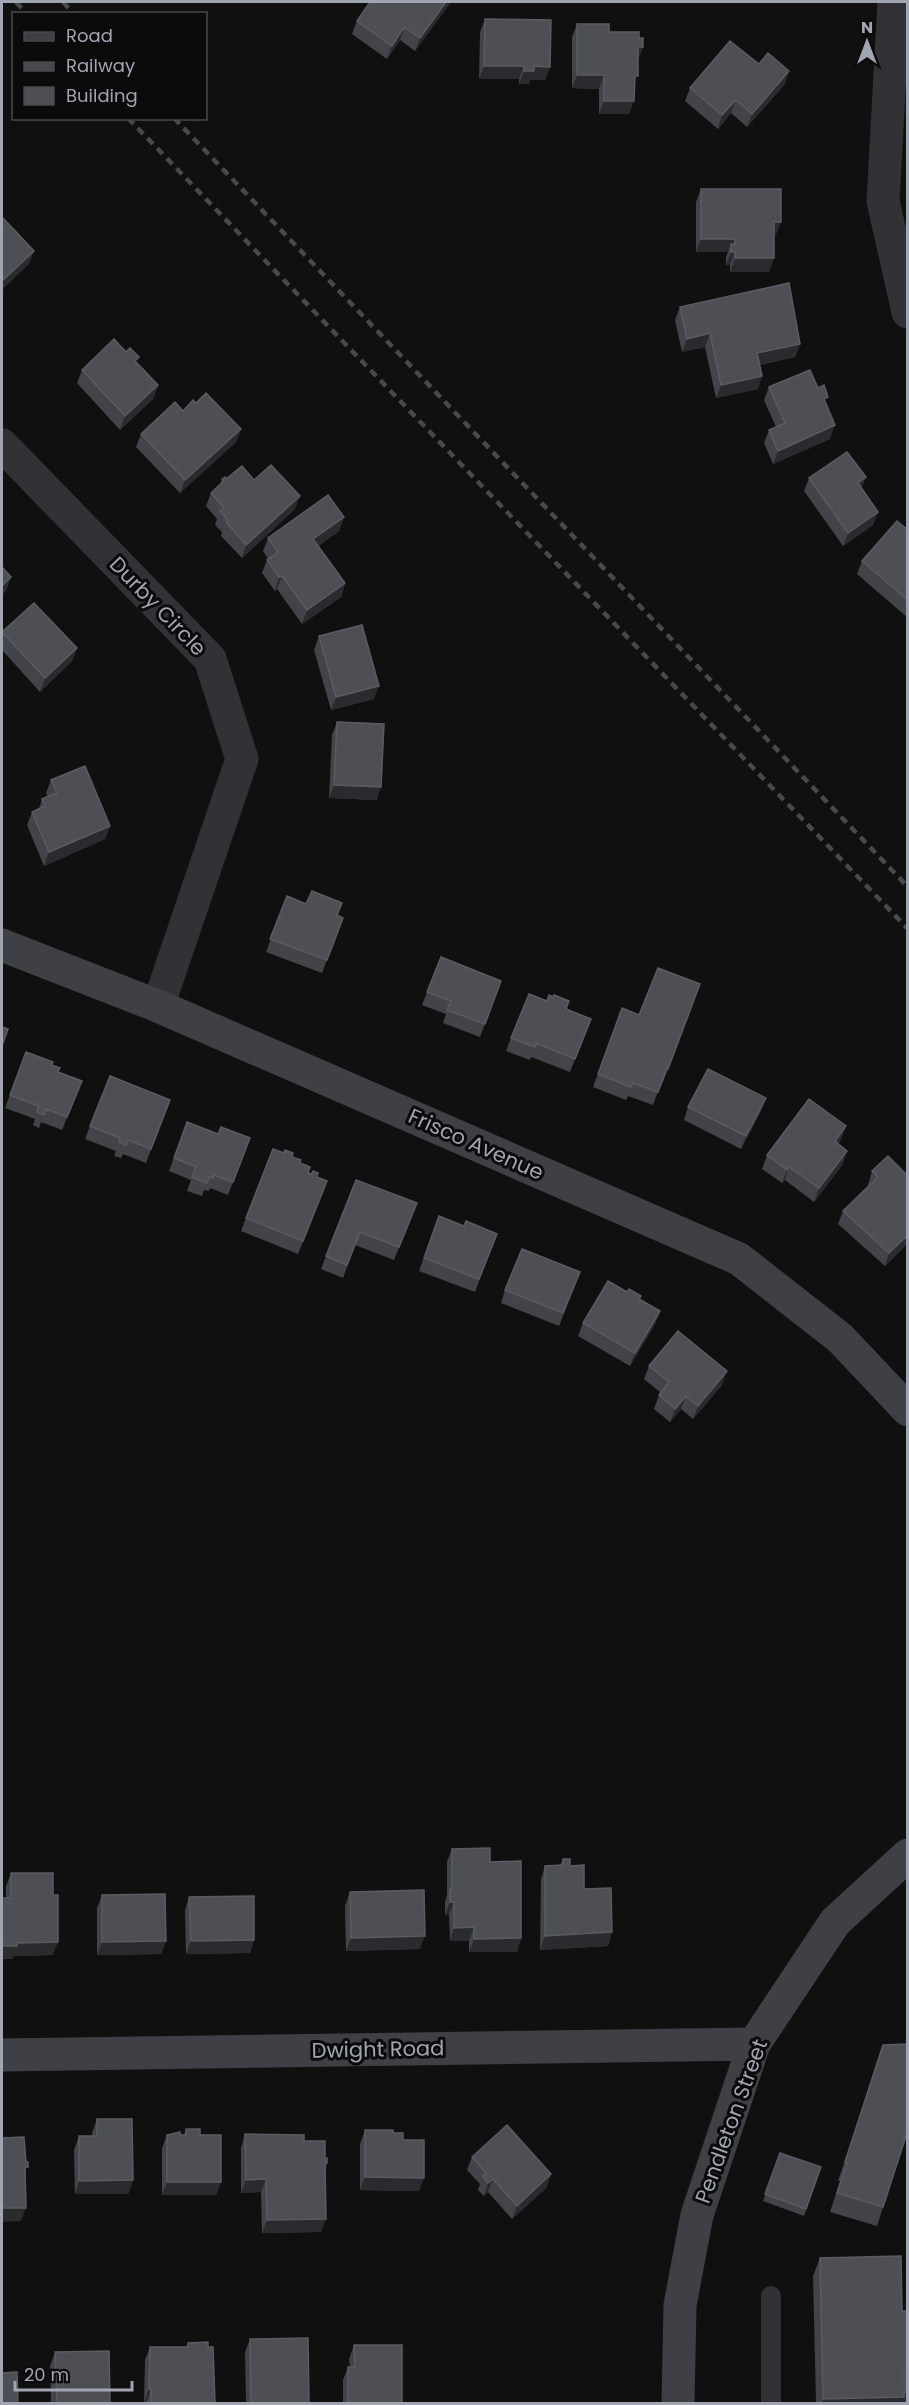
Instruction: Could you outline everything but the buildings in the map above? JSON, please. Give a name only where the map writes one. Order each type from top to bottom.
[{"type":"street","points":[[894,2],[882,201],[908,312]]},
{"type":"street","name":"Durby Circle","points":[[2,445],[210,659],[242,759],[158,1006]]},
{"type":"street","name":"Frisco Avenue","points":[[2,945],[158,1006],[739,1259],[840,1338],[908,1410]]},
{"type":"street","name":"Pendleton Street","points":[[678,2403],[680,2306],[697,2215],[754,2044],[835,1922],[908,1855]]},
{"type":"street","name":"Dwight Road","points":[[2,2055],[754,2044]]},
{"type":"lane","points":[[771,2296],[771,2403]]},
{"type":"railway","points":[[16,2],[25,12]]},
{"type":"railway","points":[[63,2],[72,12]]},
{"type":"railway","points":[[130,120],[908,929]]},
{"type":"railway","points":[[176,120],[908,887]]}]
